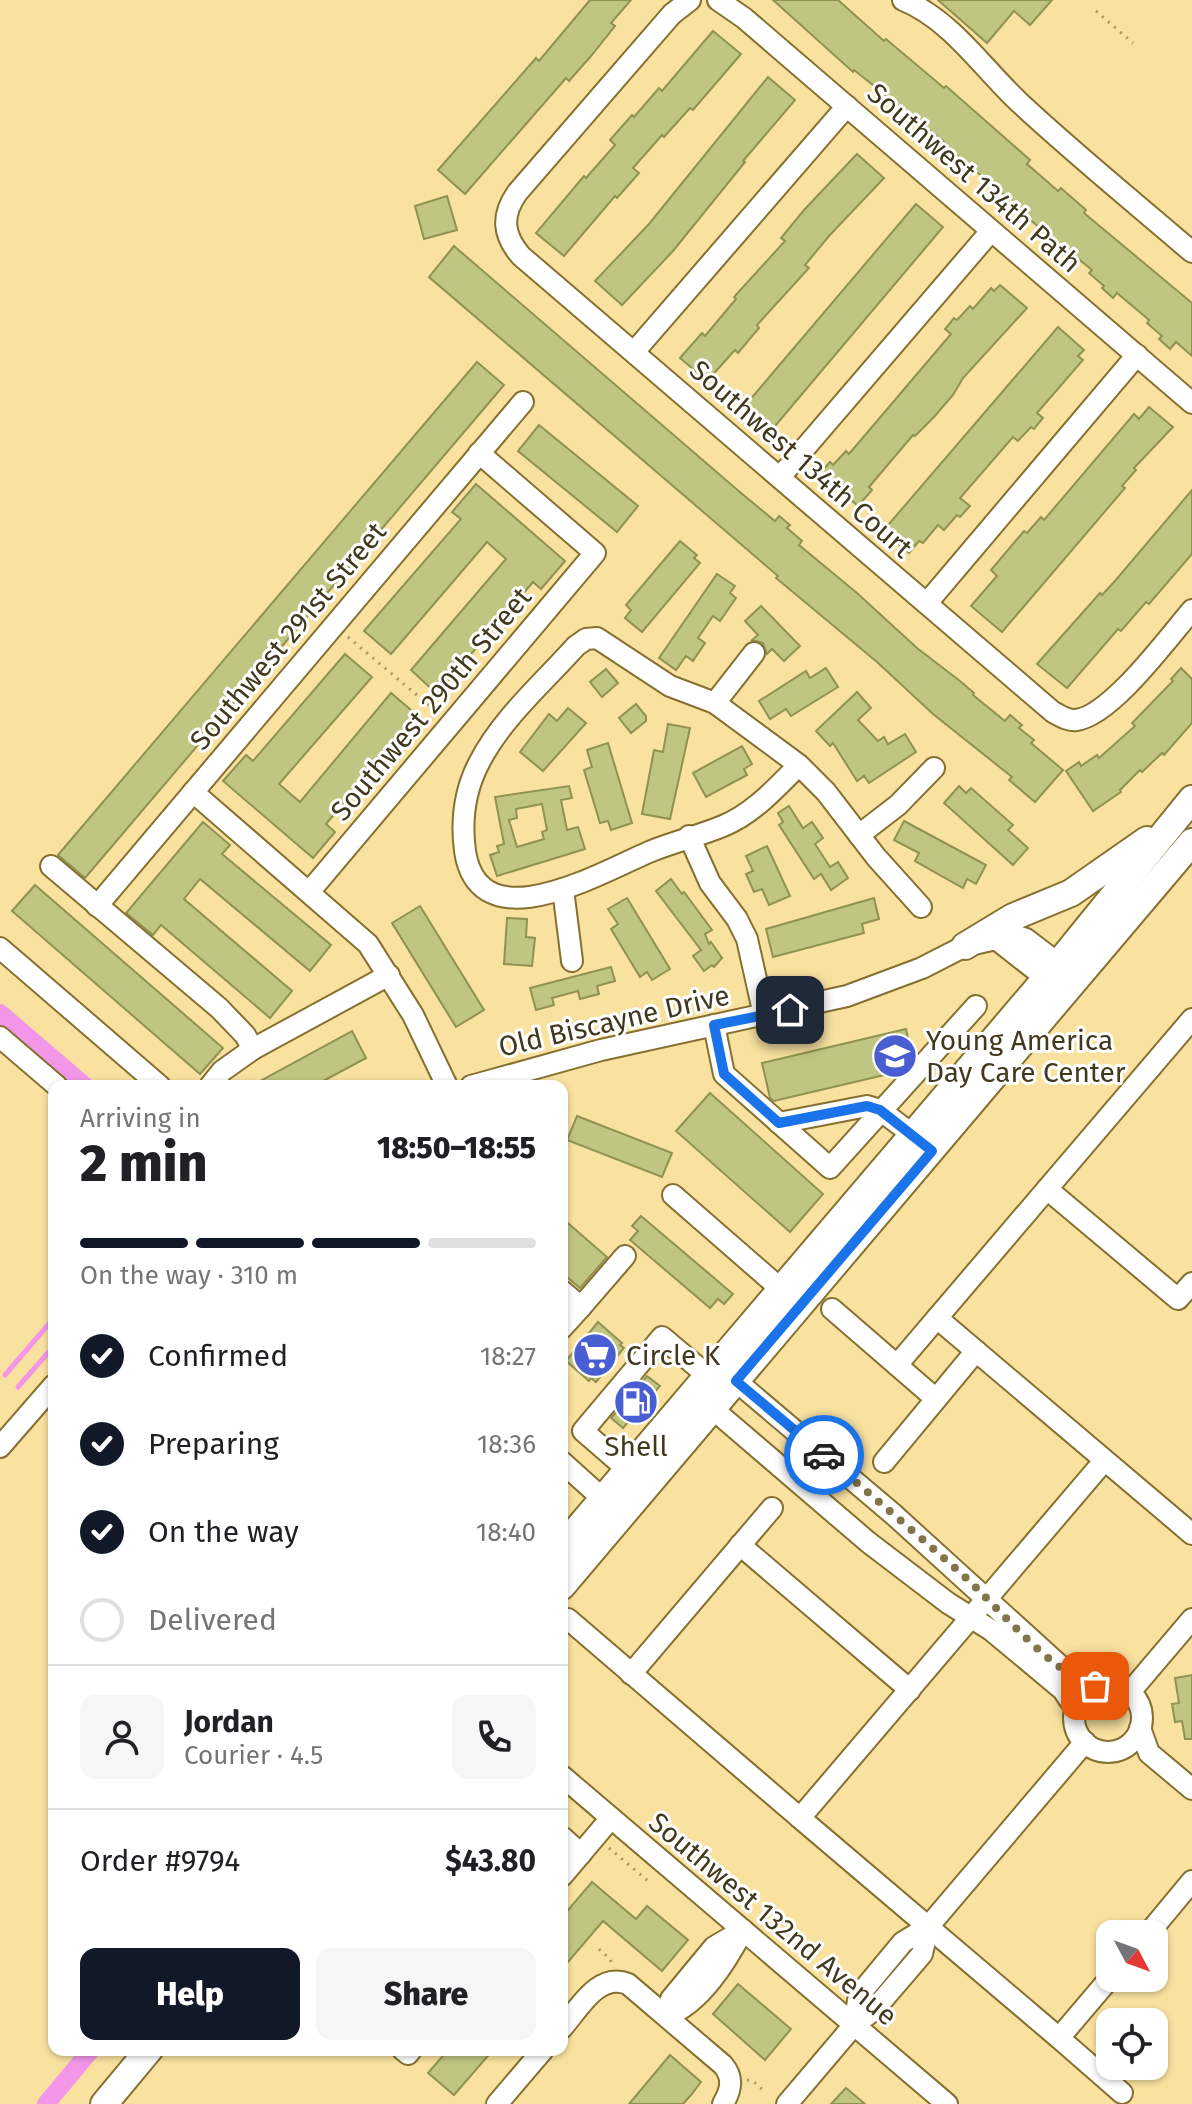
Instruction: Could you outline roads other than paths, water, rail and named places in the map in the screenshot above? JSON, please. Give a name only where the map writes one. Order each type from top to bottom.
[{"type":"main road","points":[[1062,978],[1192,799]]},
{"type":"main road","points":[[965,946],[1013,917],[1071,893],[1174,823]]},
{"type":"main road","points":[[568,1579],[736,1381],[922,1143],[1062,978],[1192,842]]},
{"type":"main road","points":[[568,1540],[782,1290],[922,1143]]},
{"type":"main road","points":[[104,2104],[143,2058]]},
{"type":"street","name":"Southwest 134th Court","points":[[690,0],[672,14],[517,193],[510,204],[506,231],[511,244],[521,256],[1037,700],[1069,720],[1090,717],[1102,710],[1188,625]]},
{"type":"street","name":"Southwest 134th Path","points":[[718,0],[744,18],[1192,403]]},
{"type":"street","points":[[903,0],[928,12],[963,43],[1020,103],[1192,252]]},
{"type":"street","points":[[634,352],[847,106]]},
{"type":"street","points":[[780,477],[991,231]]},
{"type":"street","points":[[927,603],[1137,355]]},
{"type":"street","name":"Southwest 291st Street","points":[[97,906],[523,402]]},
{"type":"street","name":"Southwest 290th Street","points":[[310,891],[595,553],[479,453]]},
{"type":"street","points":[[799,765],[776,788],[724,826],[689,836],[563,889],[514,899],[502,898],[478,885],[470,873],[463,819],[479,762],[494,739],[576,646],[586,639],[597,638],[670,686],[715,703],[799,765],[826,792],[921,907]]},
{"type":"street","points":[[715,703],[754,653]]},
{"type":"street","points":[[859,835],[898,805],[934,768]]},
{"type":"street","points":[[193,792],[357,933],[389,975],[428,1041],[444,1080]]},
{"type":"street","points":[[689,836],[710,883],[737,919],[747,939],[764,1015]]},
{"type":"street","points":[[51,866],[235,1023],[253,1049]]},
{"type":"street","points":[[563,889],[572,961]]},
{"type":"street","name":"Old Biscayne Drive","points":[[492,1080],[577,1056],[870,989],[965,946],[996,939],[1017,936],[1026,939],[1062,978]]},
{"type":"street","points":[[0,948],[153,1080]]},
{"type":"street","points":[[215,1080],[222,1071],[253,1049],[389,975]]},
{"type":"street","points":[[714,1025],[724,1074],[830,1168],[976,1006]]},
{"type":"street","points":[[897,1365],[1192,1019]]},
{"type":"street","points":[[0,1037],[50,1080]]},
{"type":"street","points":[[779,1123],[867,1106],[880,1110],[922,1143]]},
{"type":"street","points":[[1047,1189],[1185,1305],[1192,1283]]},
{"type":"street","points":[[673,1195],[782,1290]]},
{"type":"street","points":[[568,1321],[625,1256]]},
{"type":"street","points":[[568,1296],[581,1307]]},
{"type":"street","points":[[832,1309],[936,1399]]},
{"type":"street","points":[[937,1318],[1192,1534]]},
{"type":"street","points":[[628,1470],[583,1431],[662,1337],[708,1376],[736,1381],[893,1514],[1069,1674],[1095,1686]]},
{"type":"street","points":[[884,1462],[976,1351]]},
{"type":"street","points":[[708,1376],[712,1409],[868,1542],[991,1630],[1063,1690],[1075,1708]]},
{"type":"street","points":[[0,1447],[48,1392]]},
{"type":"street","points":[[800,1818],[1104,1461]]},
{"type":"street","points":[[568,1467],[603,1499]]},
{"type":"street","points":[[631,1674],[772,1508]]},
{"type":"street","points":[[868,1542],[893,1514]]},
{"type":"street","points":[[740,1545],[910,1690]]},
{"type":"street","points":[[568,1619],[1122,2093]]},
{"type":"street","points":[[1130,1692],[1192,1619]]},
{"type":"street","points":[[1149,1753],[1140,1728],[1139,1705],[1130,1692],[1113,1684],[1095,1686],[1086,1691],[1075,1708],[1075,1727],[1085,1742],[1103,1751],[1123,1748],[1149,1753],[1192,1789]]},
{"type":"street","points":[[1123,1748],[1140,1728]]},
{"type":"street","points":[[787,2104],[854,2025],[859,1995],[903,1942],[928,1927],[1085,1742]]},
{"type":"street","name":"Southwest 132nd Avenue","points":[[568,1781],[947,2104]]},
{"type":"street","points":[[568,1869],[611,1818]]},
{"type":"street","points":[[568,1842],[581,1854]]},
{"type":"street","points":[[1160,1920],[1192,1881]]},
{"type":"street","points":[[667,2016],[671,1999],[714,1947],[743,1930]]},
{"type":"street","points":[[568,2021],[599,1986],[612,1981],[628,1984],[727,2070],[731,2085],[723,2104]]},
{"type":"street","points":[[1059,2038],[1098,1992]]},
{"type":"street","points":[[497,2104],[538,2056]]},
{"type":"waterway","points":[[0,1013],[78,1080]]},
{"type":"waterway","points":[[5,1375],[48,1325]]},
{"type":"waterway","points":[[18,1387],[48,1353]]},
{"type":"waterway","points":[[46,2104],[86,2056]]},
{"type":"place","name":"Young America Day Care Center","points":[[895,1056]]},
{"type":"place","name":"Circle K","points":[[595,1355]]},
{"type":"place","name":"Shell","points":[[636,1402]]}]
